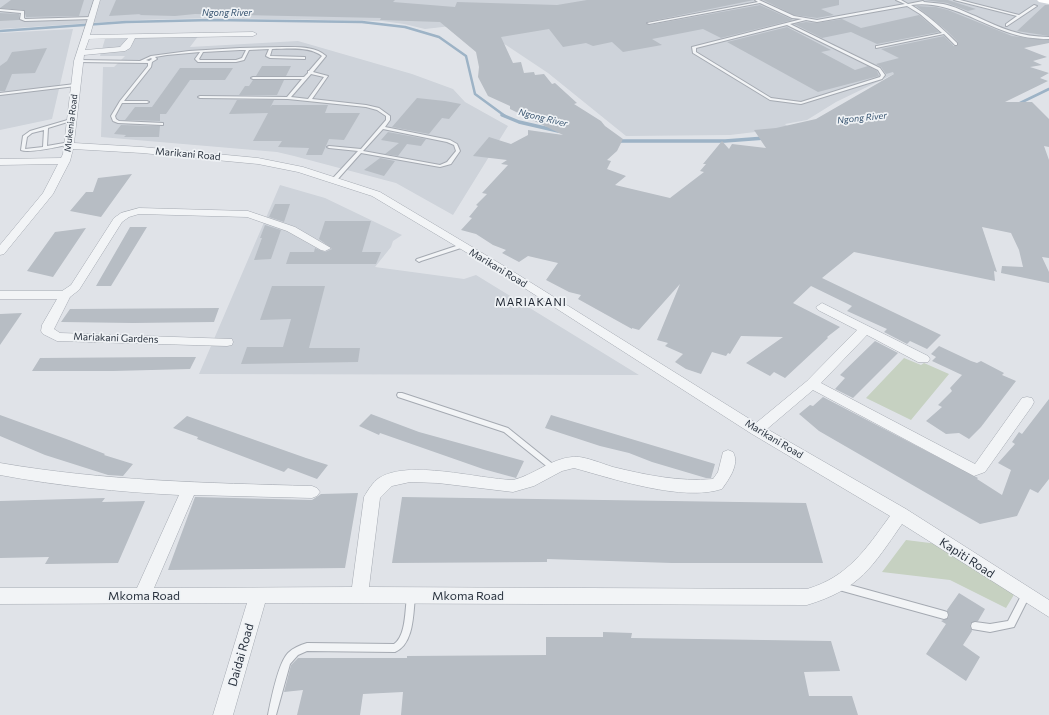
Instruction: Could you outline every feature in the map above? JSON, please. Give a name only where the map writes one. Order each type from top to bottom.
[{"type":"main road","points":[[1039,3],[1049,1]]},
{"type":"street","name":"Mukenia Road","points":[[1,249],[48,194],[64,161],[70,144],[79,57],[97,0]]},
{"type":"street","points":[[85,37],[252,34]]},
{"type":"street","points":[[79,57],[122,49],[127,46],[133,36]]},
{"type":"street","name":"Marikani Road","points":[[70,144],[258,161],[300,169],[335,179],[376,194],[757,430],[893,510]]},
{"type":"street","points":[[0,162],[64,161]]},
{"type":"street","points":[[0,295],[65,295],[75,287],[118,220],[125,215],[139,211],[248,214],[291,229],[325,248]]},
{"type":"street","name":"Mariakani Gardens","points":[[65,295],[48,325],[47,331],[56,337],[227,342]]},
{"type":"street","points":[[822,308],[923,359]]},
{"type":"street","points":[[757,430],[812,384],[866,329]]},
{"type":"street","points":[[812,384],[974,470],[980,468],[1027,402]]},
{"type":"street","points":[[360,595],[372,497],[378,488],[388,480],[401,476],[423,477],[512,486],[527,482],[561,463],[574,462],[658,482],[706,487],[717,485],[725,473],[728,456]]},
{"type":"street","points":[[0,469],[52,479],[133,488],[312,492]]},
{"type":"street","points":[[142,596],[189,490]]},
{"type":"street","name":"Mkoma Road","points":[[0,596],[360,595],[808,597],[824,594],[853,576],[861,567],[893,510]]},
{"type":"street","name":"Kapiti Road","points":[[893,510],[1026,596],[1049,609]]},
{"type":"street","name":"Daidai Road","points":[[223,715],[258,596]]},
{"type":"lane","points":[[898,0],[909,5],[945,33],[956,44]]},
{"type":"lane","points":[[787,24],[879,69],[883,75],[881,78],[801,103],[784,102],[770,99],[694,52],[694,47],[787,24],[804,20],[828,20],[928,0]]},
{"type":"lane","points":[[956,0],[1020,16]]},
{"type":"lane","points":[[649,23],[759,1],[804,20]]},
{"type":"lane","points":[[918,2],[943,5],[1020,35],[1034,38],[1049,38]]},
{"type":"lane","points":[[1007,25],[1039,3]]},
{"type":"lane","points":[[0,10],[23,12],[22,19],[25,20],[90,21]]},
{"type":"lane","points":[[877,47],[945,33]]},
{"type":"lane","points":[[79,57],[144,60],[171,53],[271,48],[296,48],[321,53],[324,56],[288,98]]},
{"type":"lane","points":[[271,48],[268,56],[270,57],[304,58]]},
{"type":"lane","points":[[202,51],[197,59],[199,60],[236,61],[243,59],[248,49]]},
{"type":"lane","points":[[150,59],[150,66],[121,102],[113,116],[114,120],[118,122],[162,124]]},
{"type":"lane","points":[[309,72],[326,76],[310,100]]},
{"type":"lane","points":[[253,78],[304,78]]},
{"type":"lane","points":[[0,94],[75,85]]},
{"type":"lane","points":[[200,97],[288,98],[310,100],[378,109],[388,116],[388,120],[382,128],[335,179]]},
{"type":"lane","points":[[121,102],[147,102]]},
{"type":"lane","points":[[70,144],[23,150],[25,136],[31,132],[72,120]]},
{"type":"lane","points":[[45,148],[46,128]]},
{"type":"lane","points":[[330,147],[362,151],[440,166],[449,163],[458,151],[458,146],[454,142],[382,128]]},
{"type":"lane","points":[[419,260],[462,246]]},
{"type":"lane","points":[[400,395],[506,430],[552,467]]},
{"type":"lane","points":[[839,586],[944,615]]},
{"type":"lane","points":[[272,715],[286,662],[290,655],[298,649],[307,647],[399,647],[405,639],[411,596]]},
{"type":"lane","points":[[975,626],[990,628],[1011,624],[1026,596]]},
{"type":"shaded area","points":[[0,0],[1049,0],[1049,38],[953,45],[935,57],[896,73],[836,102],[807,120],[785,124],[789,128],[730,135],[626,136],[548,73],[506,45],[460,25],[425,29],[382,21],[213,18],[137,20],[0,29]]},
{"type":"shaded area","points":[[73,29],[52,119],[0,130],[0,33]]},
{"type":"shaded area","points":[[199,35],[190,47],[298,41],[412,74],[453,89],[465,102],[508,126],[453,215],[396,183],[277,152],[101,137],[103,67],[114,67],[125,56],[100,56],[105,39]]},
{"type":"shaded area","points":[[280,185],[325,198],[402,235],[393,241],[391,247],[375,267],[464,279],[476,275],[639,375],[199,374]]},
{"type":"green space","points":[[904,358],[921,365],[924,363],[949,374],[911,420],[866,398]]},
{"type":"green space","points":[[906,540],[938,544],[1015,593],[1006,608],[950,580],[882,572]]},
{"type":"building","points":[[11,0],[84,0],[79,16],[26,17],[24,10],[0,8]]},
{"type":"building","points":[[116,0],[395,0],[393,2],[455,7],[457,2],[557,5],[587,0],[754,0],[646,23],[649,25],[760,5],[793,20],[721,38],[703,29],[652,39],[662,45],[623,52],[612,42],[593,46],[586,43],[563,47],[549,29],[501,37],[513,63],[521,62],[524,73],[534,72],[535,75],[544,74],[552,84],[555,83],[577,103],[574,104],[601,121],[605,126],[623,139],[617,151],[607,160],[611,161],[607,169],[626,176],[615,185],[670,198],[704,172],[700,171],[706,164],[703,164],[722,141],[729,149],[732,144],[766,148],[754,130],[776,128],[816,119],[894,74],[893,72],[886,74],[881,67],[876,64],[899,58],[881,49],[944,36],[954,46],[958,46],[958,42],[947,31],[916,6],[936,7],[948,10],[1012,36],[1049,40],[1049,43],[1024,48],[1047,57],[1033,61],[1042,65],[1030,67],[1049,73],[1040,78],[1048,81],[1005,102],[1032,102],[1049,119],[1049,147],[1044,146],[1049,160],[1049,258],[1042,257],[1049,272],[1049,283],[1001,273],[1002,266],[1023,267],[1019,250],[1011,233],[982,227],[997,272],[994,271],[995,281],[854,252],[822,278],[941,335],[927,349],[910,341],[907,344],[884,332],[887,329],[847,311],[852,306],[811,286],[793,303],[840,327],[827,337],[828,338],[785,378],[774,372],[770,376],[746,363],[783,337],[741,336],[730,354],[728,353],[726,356],[712,352],[701,374],[686,369],[675,362],[683,354],[665,346],[668,343],[657,340],[680,284],[639,330],[632,329],[578,299],[581,295],[569,292],[546,280],[558,263],[528,256],[519,262],[502,253],[506,250],[493,245],[476,234],[461,230],[472,218],[469,217],[478,206],[476,205],[487,194],[482,193],[508,165],[501,164],[507,160],[473,156],[489,137],[511,144],[528,135],[528,130],[563,135],[510,109],[510,106],[488,96],[478,77],[479,67],[476,52],[440,22],[380,20],[381,18],[195,14],[175,16],[139,15],[141,14],[109,16]]},
{"type":"building","points":[[763,0],[839,0],[839,5],[821,9],[834,15],[817,18],[794,15]]},
{"type":"building","points":[[924,0],[948,0],[976,9],[968,11],[947,3]]},
{"type":"building","points":[[1045,5],[1049,5],[1049,36],[1017,31]]},
{"type":"building","points":[[0,13],[19,14],[19,20],[0,21]]},
{"type":"building","points":[[919,15],[939,32],[877,44],[851,32],[822,38],[794,24],[806,22],[817,23],[842,19],[861,28]]},
{"type":"building","points":[[787,27],[831,50],[821,52],[855,70],[868,66],[877,71],[879,76],[818,92],[727,42]]},
{"type":"building","points":[[47,48],[35,73],[12,74],[5,91],[0,91],[0,66],[7,61],[12,52]]},
{"type":"building","points":[[262,66],[291,66],[286,76],[256,76]]},
{"type":"building","points":[[180,68],[233,68],[225,80],[190,80],[166,114],[160,114],[160,121],[125,120],[135,107],[152,107]]},
{"type":"building","points":[[253,80],[284,80],[277,95],[239,95],[245,86],[249,86]]},
{"type":"building","points":[[417,98],[461,104],[449,119],[442,118],[429,134],[392,127]]},
{"type":"building","points":[[237,100],[274,100],[270,108],[272,105],[328,105],[325,113],[360,113],[344,140],[329,139],[322,155],[306,155],[309,148],[278,147],[282,141],[253,141],[268,113],[229,114]]},
{"type":"building","points":[[121,125],[160,126],[159,137],[124,137],[126,135],[114,134]]},
{"type":"building","points":[[388,132],[426,139],[421,146],[407,144],[398,156],[385,154],[399,143],[381,140]]},
{"type":"building","points":[[380,158],[395,161],[384,176],[364,170]]},
{"type":"building","points":[[132,174],[101,217],[70,211],[86,192],[93,192],[98,178]]},
{"type":"building","points":[[275,204],[290,204],[284,222],[269,217]]},
{"type":"building","points":[[325,221],[371,221],[362,252],[381,252],[376,264],[286,264],[290,252],[314,252],[315,248],[325,252],[332,249],[319,239]]},
{"type":"building","points":[[265,225],[281,230],[271,259],[254,260],[262,238],[260,238]]},
{"type":"building","points":[[130,227],[147,227],[111,286],[96,286]]},
{"type":"building","points":[[86,228],[53,277],[27,271],[55,232]]},
{"type":"building","points":[[272,286],[325,286],[309,348],[360,348],[358,362],[241,364],[247,347],[283,347],[291,319],[260,320]]},
{"type":"building","points":[[219,308],[214,322],[61,322],[70,309]]},
{"type":"building","points":[[22,313],[0,345],[0,314]]},
{"type":"building","points":[[875,341],[898,353],[853,398],[835,389],[845,378],[840,375]]},
{"type":"building","points":[[939,346],[971,361],[977,363],[981,361],[1004,373],[1002,375],[1016,381],[981,427],[969,439],[959,433],[946,434],[926,421],[942,407],[938,405],[952,391],[950,388],[962,375],[932,361],[936,357],[931,354]]},
{"type":"building","points":[[196,357],[190,369],[32,371],[40,358]]},
{"type":"building","points":[[823,397],[978,478],[977,479],[1002,495],[1011,470],[998,463],[1015,444],[1012,442],[1019,432],[1022,434],[1049,399],[1049,479],[1038,493],[1030,489],[1017,516],[980,524],[819,431],[799,414],[810,405],[813,406]]},
{"type":"building","points":[[371,414],[419,432],[524,461],[516,478],[483,469],[380,433],[379,435],[359,426]]},
{"type":"building","points":[[0,415],[69,440],[105,454],[104,455],[133,464],[123,476],[108,475],[45,455],[0,436]]},
{"type":"building","points":[[551,415],[715,464],[711,478],[706,478],[652,462],[629,453],[600,446],[545,428]]},
{"type":"building","points":[[187,416],[328,465],[317,479],[288,468],[284,472],[197,439],[198,437],[173,428]]},
{"type":"building","points":[[358,493],[345,568],[168,570],[195,497],[312,500],[321,494]]},
{"type":"building","points":[[402,497],[806,503],[823,563],[672,563],[547,559],[547,562],[392,563]]},
{"type":"building","points":[[105,498],[102,502],[145,501],[118,563],[45,564],[49,557],[0,558],[0,501]]},
{"type":"building","points":[[959,593],[985,609],[978,621],[971,623],[970,626],[972,631],[963,645],[980,657],[966,681],[926,654],[946,624],[941,621],[948,618],[949,615],[947,610]]},
{"type":"building","points":[[603,632],[632,633],[631,638],[831,641],[840,671],[804,672],[809,696],[852,696],[858,715],[401,715],[403,692],[363,694],[360,715],[297,715],[303,690],[284,692],[291,665],[298,658],[407,658],[407,656],[546,655],[546,637],[603,637]]},
{"type":"waterway","name":"Ngong River","points":[[0,31],[126,22],[212,20],[362,22],[405,27],[439,37],[466,56],[475,94],[505,116]]},
{"type":"waterway","name":"Ngong River","points":[[1018,104],[1049,89]]},
{"type":"waterway","name":"Ngong River","points":[[502,115],[519,122],[558,131]]},
{"type":"waterway","name":"Ngong River","points":[[616,141],[725,141],[765,138]]},
{"type":"district","name":"MARIAKANI","points":[[531,302]]}]
